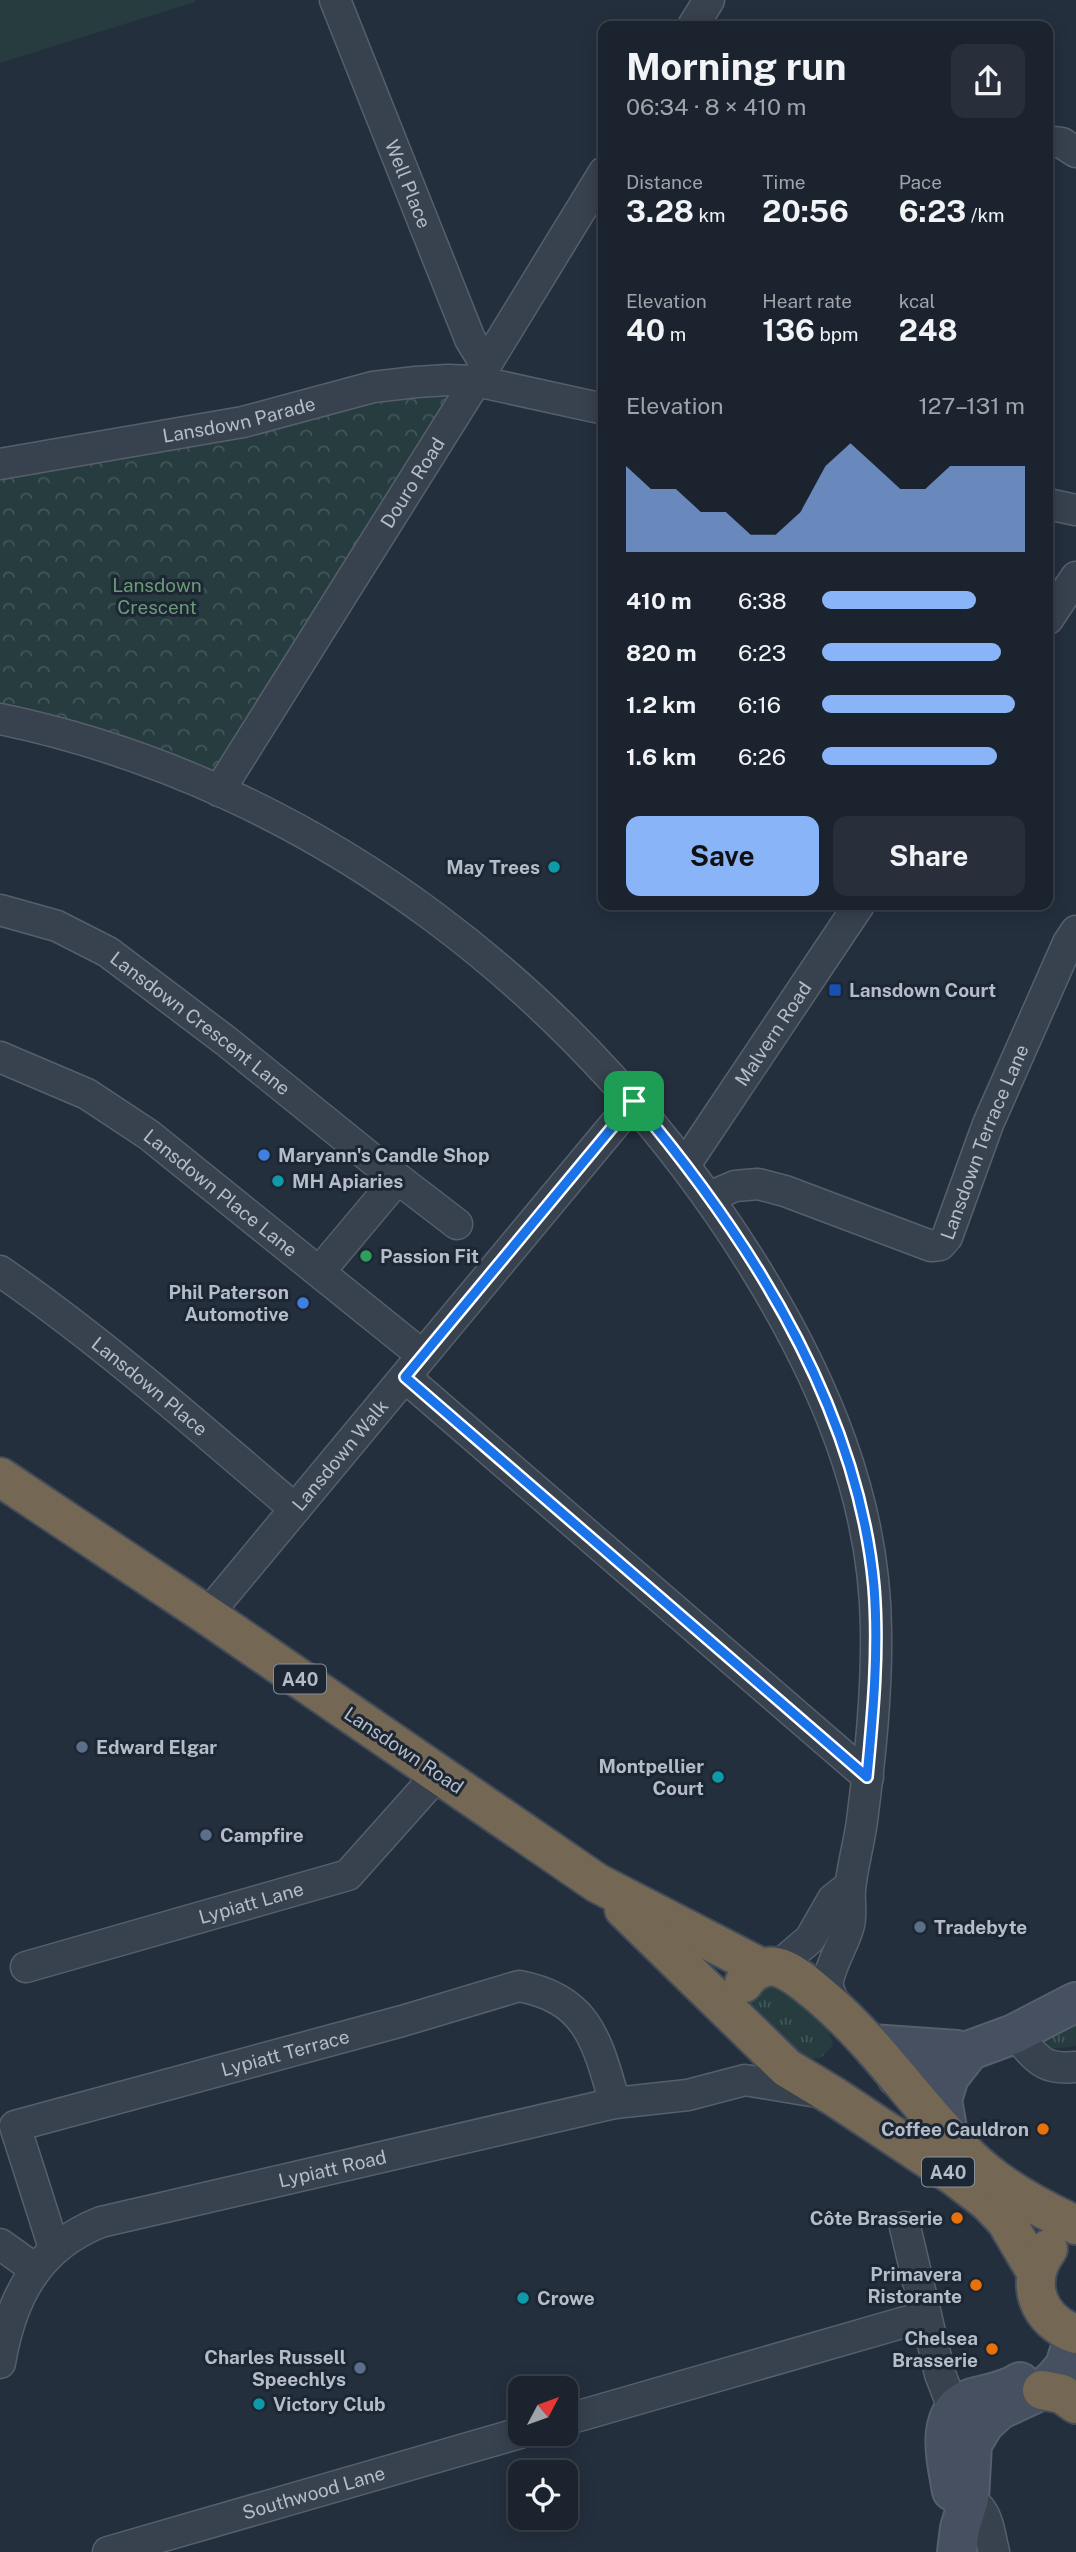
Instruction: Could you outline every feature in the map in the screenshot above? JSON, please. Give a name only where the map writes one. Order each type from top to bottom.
[{"type":"highway","name":"Lansdown Road","points":[[0,1477],[207,1615],[597,1883],[770,1967]]},
{"type":"highway","name":"Lansdown Road","points":[[597,1883],[741,2025]]},
{"type":"highway","name":"A40","points":[[770,1967],[803,1981],[844,2017],[871,2044],[948,2134],[991,2177],[1076,2225]]},
{"type":"highway","points":[[741,2025],[735,2011],[738,1993],[747,1977],[770,1967]]},
{"type":"highway","name":"A40","points":[[741,2025],[787,2068],[835,2096],[988,2202],[1006,2221],[1037,2272],[1035,2287],[1045,2314],[1069,2332]]},
{"type":"highway","points":[[835,2096],[859,2093],[897,2077]]},
{"type":"highway","points":[[1037,2272],[1040,2261],[1055,2242],[1076,2232]]},
{"type":"street","name":"Well Place","points":[[335,0],[470,339],[481,373]]},
{"type":"street","points":[[696,21],[709,0]]},
{"type":"street","points":[[1053,142],[1062,143],[1076,152]]},
{"type":"street","name":"Douro Road","points":[[219,791],[598,182]]},
{"type":"street","name":"Lansdown Parade","points":[[0,464],[243,422],[373,387],[448,380],[481,373],[598,407]]},
{"type":"street","points":[[1053,505],[1076,510]]},
{"type":"street","points":[[1053,612],[1076,578]]},
{"type":"street","points":[[0,719],[94,744],[219,791],[333,850],[440,921],[478,950],[551,1015],[634,1101],[709,1198],[768,1289],[817,1379],[836,1426],[856,1489],[868,1544],[876,1628],[867,1777],[850,1886],[851,1921],[828,1982],[830,1996],[844,2017]]},
{"type":"street","name":"Lansdown Crescent Lane","points":[[0,910],[57,926],[108,952],[226,1041],[457,1224]]},
{"type":"street","name":"Malvern Road","points":[[685,1165],[856,910]]},
{"type":"street","name":"Lansdown Terrace Lane","points":[[709,1198],[735,1186],[758,1184],[785,1191],[931,1246],[940,1245],[947,1237],[988,1124],[1068,943],[1076,931]]},
{"type":"street","name":"Lansdown Place Lane","points":[[0,1057],[87,1094],[149,1135],[320,1271],[414,1366],[867,1777]]},
{"type":"street","name":"Lansdown Walk","points":[[207,1615],[634,1101]]},
{"type":"street","points":[[320,1271],[388,1190],[390,1177],[384,1168]]},
{"type":"street","name":"Lansdown Place","points":[[0,1271],[131,1369],[295,1509]]},
{"type":"street","name":"Lypiatt Lane","points":[[26,1967],[348,1875],[438,1774]]},
{"type":"street","points":[[770,1967],[810,1939],[833,1899],[850,1886]]},
{"type":"street","name":"Lypiatt Terrace","points":[[45,2258],[15,2126],[402,2021],[519,1986],[538,1989],[557,1997],[583,2019],[599,2049],[615,2102]]},
{"type":"street","points":[[897,2077],[1014,2034],[1076,2002]]},
{"type":"street","points":[[741,2025],[745,2080]]},
{"type":"street","points":[[1014,2034],[1044,2064],[1055,2069],[1076,2067]]},
{"type":"street","points":[[871,2044],[970,2050]]},
{"type":"street","points":[[948,2134],[942,2100],[949,2077],[970,2050]]},
{"type":"street","name":"Lypiatt Road","points":[[45,2258],[84,2228],[121,2216],[615,2102],[688,2095],[745,2080],[835,2096]]},
{"type":"street","points":[[905,2227],[940,2374],[966,2421],[972,2444],[960,2519]]},
{"type":"street","points":[[0,2244],[45,2258],[14,2312],[0,2363]]},
{"type":"street","points":[[578,2416],[926,2316]]},
{"type":"street","points":[[966,2421],[970,2398],[1011,2388],[1024,2379],[1069,2332]]},
{"type":"street","points":[[966,2421],[984,2424],[999,2410],[1059,2397],[1069,2332]]},
{"type":"street","name":"Southwood Lane","points":[[108,2552],[508,2436]]},
{"type":"street","points":[[960,2519],[980,2508],[994,2552]]},
{"type":"green space","points":[[0,0],[195,0],[195,2],[0,63]]},
{"type":"green space","name":"Lansdown Crescent","points":[[476,381],[219,791],[0,719],[0,464]]},
{"type":"green space","points":[[773,1980],[809,2009],[825,2026],[833,2045],[821,2058],[808,2059],[759,2025],[748,2007],[752,1995]]},
{"type":"green space","points":[[1076,2015],[1076,2046],[1051,2049],[1046,2046],[1045,2040]]},
{"type":"place","name":"May Trees","points":[[554,867]]},
{"type":"place","name":"Lansdown Court","points":[[835,990]]},
{"type":"place","name":"Maryann's Candle Shop","points":[[264,1155]]},
{"type":"place","name":"MH Apiaries","points":[[278,1181]]},
{"type":"place","name":"Passion Fit","points":[[366,1256]]},
{"type":"place","name":"Phil Paterson Automotive","points":[[303,1303]]},
{"type":"place","name":"Edward Elgar","points":[[82,1747]]},
{"type":"place","name":"Montpellier Court","points":[[718,1777]]},
{"type":"place","name":"Campfire","points":[[206,1835]]},
{"type":"place","name":"Tradebyte","points":[[920,1927]]},
{"type":"place","name":"Coffee Cauldron","points":[[1043,2129]]},
{"type":"place","name":"Côte Brasserie","points":[[957,2218]]},
{"type":"place","name":"Primavera Ristorante","points":[[976,2285]]},
{"type":"place","name":"Crowe","points":[[523,2298]]},
{"type":"place","name":"Chelsea Brasserie","points":[[992,2349]]},
{"type":"place","name":"Charles Russell Speechlys","points":[[360,2368]]},
{"type":"place","name":"Victory Club","points":[[259,2404]]},
{"type":"route","points":[[634,1101],[685,1165],[739,1242],[817,1379],[836,1426],[860,1503],[874,1586],[875,1678],[867,1777],[405,1377],[634,1101]]}]
